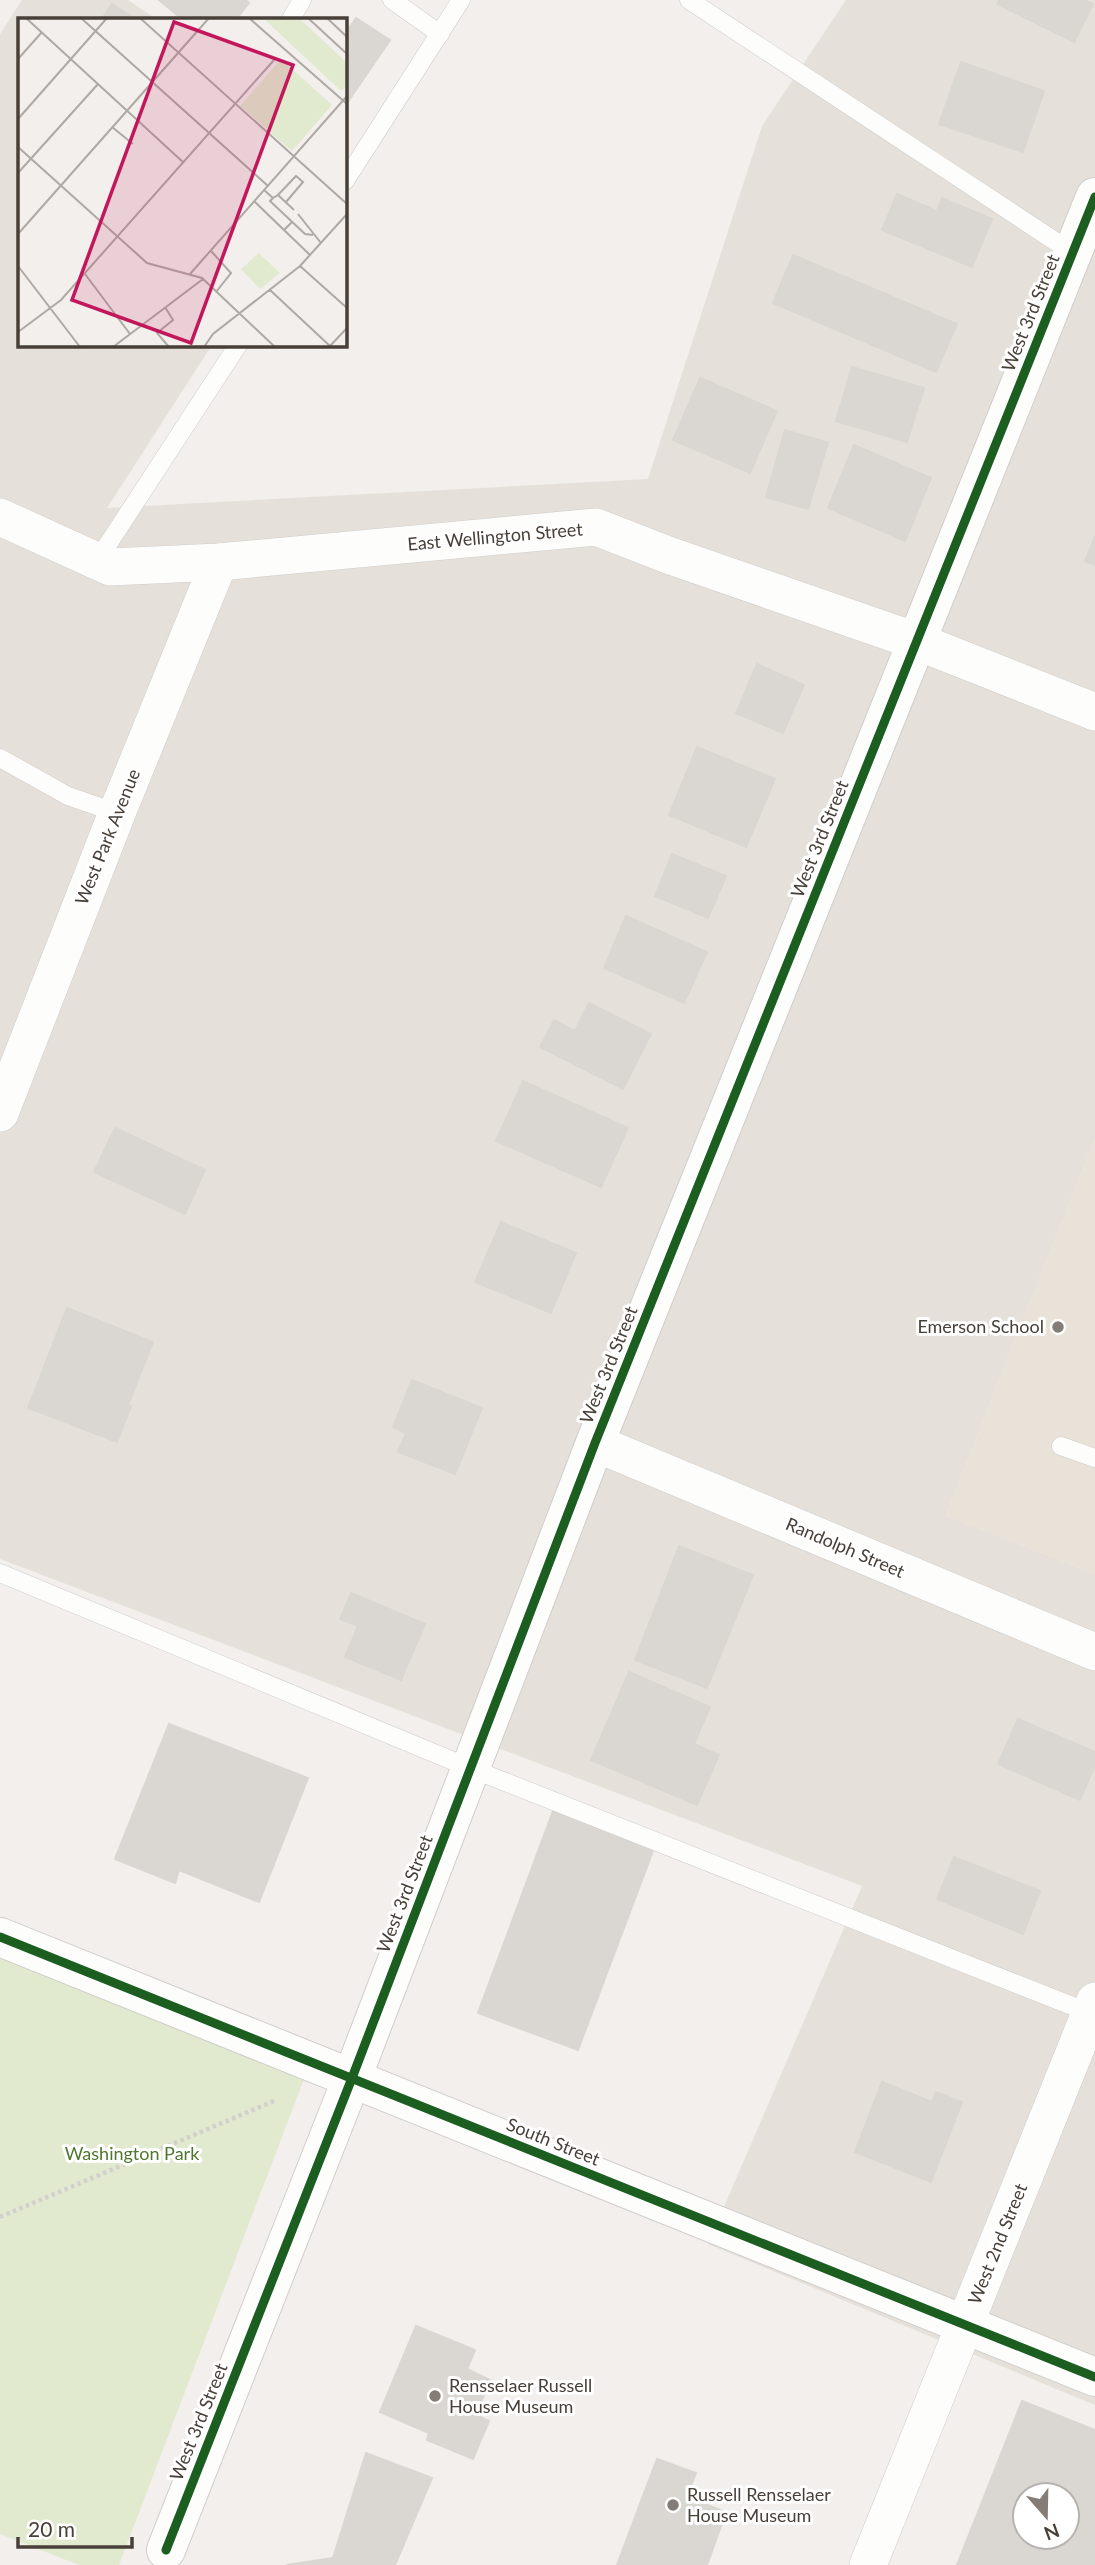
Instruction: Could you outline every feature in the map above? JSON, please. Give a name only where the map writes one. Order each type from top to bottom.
[{"type":"street","name":"West 3rd Street","points":[[166,2550],[352,2078],[595,1443],[1095,197]]},
{"type":"street","name":"East Wellington Street","points":[[0,517],[110,567],[219,562],[596,527],[668,555],[916,641],[1095,712]]},
{"type":"street","name":"West Park Avenue","points":[[0,1113],[219,562]]},
{"type":"street","name":"Randolph Street","points":[[595,1443],[1095,1652]]},
{"type":"street","name":"South Street","points":[[0,1937],[1095,2377]]},
{"type":"street","name":"West 2nd Street","points":[[868,2565],[1093,2010]]},
{"type":"lane","points":[[292,18],[302,0]]},
{"type":"lane","points":[[392,0],[440,34]]},
{"type":"lane","points":[[346,179],[461,0]]},
{"type":"lane","points":[[689,0],[1073,253]]},
{"type":"lane","points":[[97,561],[237,346]]},
{"type":"lane","points":[[0,758],[68,796],[117,813]]},
{"type":"lane","points":[[1061,1446],[1095,1458]]},
{"type":"lane","points":[[0,1573],[471,1769],[1093,2010]]},
{"type":"path","points":[[0,2217],[274,2101]]},
{"type":"shaded area","points":[[22,0],[128,0],[155,18],[18,18],[18,346],[211,346],[107,508],[648,479],[762,126],[846,0],[1095,0],[1095,1139],[946,1515],[1095,1574],[1095,2405],[708,2244],[862,1886],[0,1559],[0,34]]},
{"type":"shaded area","name":"Emerson School","points":[[1095,1139],[1095,1574],[946,1515]]},
{"type":"green space","name":"Washington Park","points":[[0,1958],[304,2079],[119,2565],[79,2565],[0,2534]]},
{"type":"building","points":[[159,0],[245,0],[249,3],[237,18],[181,18]]},
{"type":"building","points":[[999,0],[1084,0],[1093,4],[1074,42],[997,4]]},
{"type":"building","points":[[112,4],[134,18],[103,18]]},
{"type":"building","points":[[356,18],[390,40],[346,105],[346,33]]},
{"type":"building","points":[[961,62],[1044,91],[1023,152],[939,124]]},
{"type":"building","points":[[897,194],[937,211],[942,198],[992,219],[972,267],[882,230]]},
{"type":"building","points":[[793,255],[957,324],[936,372],[773,303]]},
{"type":"building","points":[[852,367],[924,388],[907,442],[836,421]]},
{"type":"building","points":[[700,378],[777,411],[750,473],[673,440]]},
{"type":"building","points":[[785,430],[828,443],[808,509],[766,497]]},
{"type":"building","points":[[854,445],[931,478],[905,541],[828,508]]},
{"type":"building","points":[[1095,536],[1095,565],[1085,561]]},
{"type":"building","points":[[757,664],[804,685],[783,733],[736,713]]},
{"type":"building","points":[[697,747],[775,779],[746,847],[669,815]]},
{"type":"building","points":[[672,854],[726,876],[708,918],[655,896]]},
{"type":"building","points":[[626,916],[707,952],[684,1003],[604,968]]},
{"type":"building","points":[[589,1003],[651,1034],[623,1089],[540,1047],[554,1020],[575,1031]]},
{"type":"building","points":[[523,1081],[628,1128],[601,1187],[496,1141]]},
{"type":"building","points":[[115,1128],[205,1170],[185,1214],[94,1172]]},
{"type":"building","points":[[501,1222],[576,1253],[551,1313],[475,1282]]},
{"type":"building","points":[[67,1308],[153,1342],[128,1405],[131,1406],[117,1442],[28,1408]]},
{"type":"building","points":[[412,1380],[482,1408],[455,1474],[398,1452],[406,1433],[393,1427]]},
{"type":"building","points":[[679,1546],[753,1575],[707,1688],[635,1660]]},
{"type":"building","points":[[351,1593],[425,1624],[401,1680],[345,1657],[358,1626],[340,1619]]},
{"type":"building","points":[[629,1672],[710,1707],[694,1744],[719,1755],[697,1805],[591,1760]]},
{"type":"building","points":[[1018,1719],[1095,1752],[1095,1765],[1080,1800],[998,1764]]},
{"type":"building","points":[[169,1724],[308,1778],[259,1902],[179,1870],[175,1883],[115,1859]]},
{"type":"building","points":[[556,1803],[657,1840],[578,2050],[478,2013]]},
{"type":"building","points":[[954,1857],[1040,1891],[1023,1934],[937,1899]]},
{"type":"building","points":[[882,2082],[932,2102],[936,2092],[962,2102],[931,2182],[855,2152]]},
{"type":"building","name":"Rensselaer Russell House Museum","points":[[416,2326],[475,2350],[467,2369],[490,2380],[476,2415],[489,2421],[473,2459],[427,2440],[429,2433],[380,2412]]},
{"type":"building","points":[[1022,2401],[1095,2430],[1095,2565],[957,2565]]},
{"type":"building","points":[[366,2453],[432,2478],[395,2565],[286,2565],[333,2558]]},
{"type":"building","name":"Russell Rensselaer House Museum","points":[[657,2459],[696,2473],[686,2497],[726,2512],[707,2565],[617,2565]]},
{"type":"cycle path","points":[[166,2550],[352,2078],[595,1443],[1095,197]]},
{"type":"cycle path","points":[[0,1937],[1095,2377]]},
{"type":"place","name":"Emerson School","points":[[1058,1327]]},
{"type":"place","name":"Rensselaer Russell House Museum","points":[[435,2396]]},
{"type":"place","name":"Russell Rensselaer House Museum","points":[[673,2505]]}]
